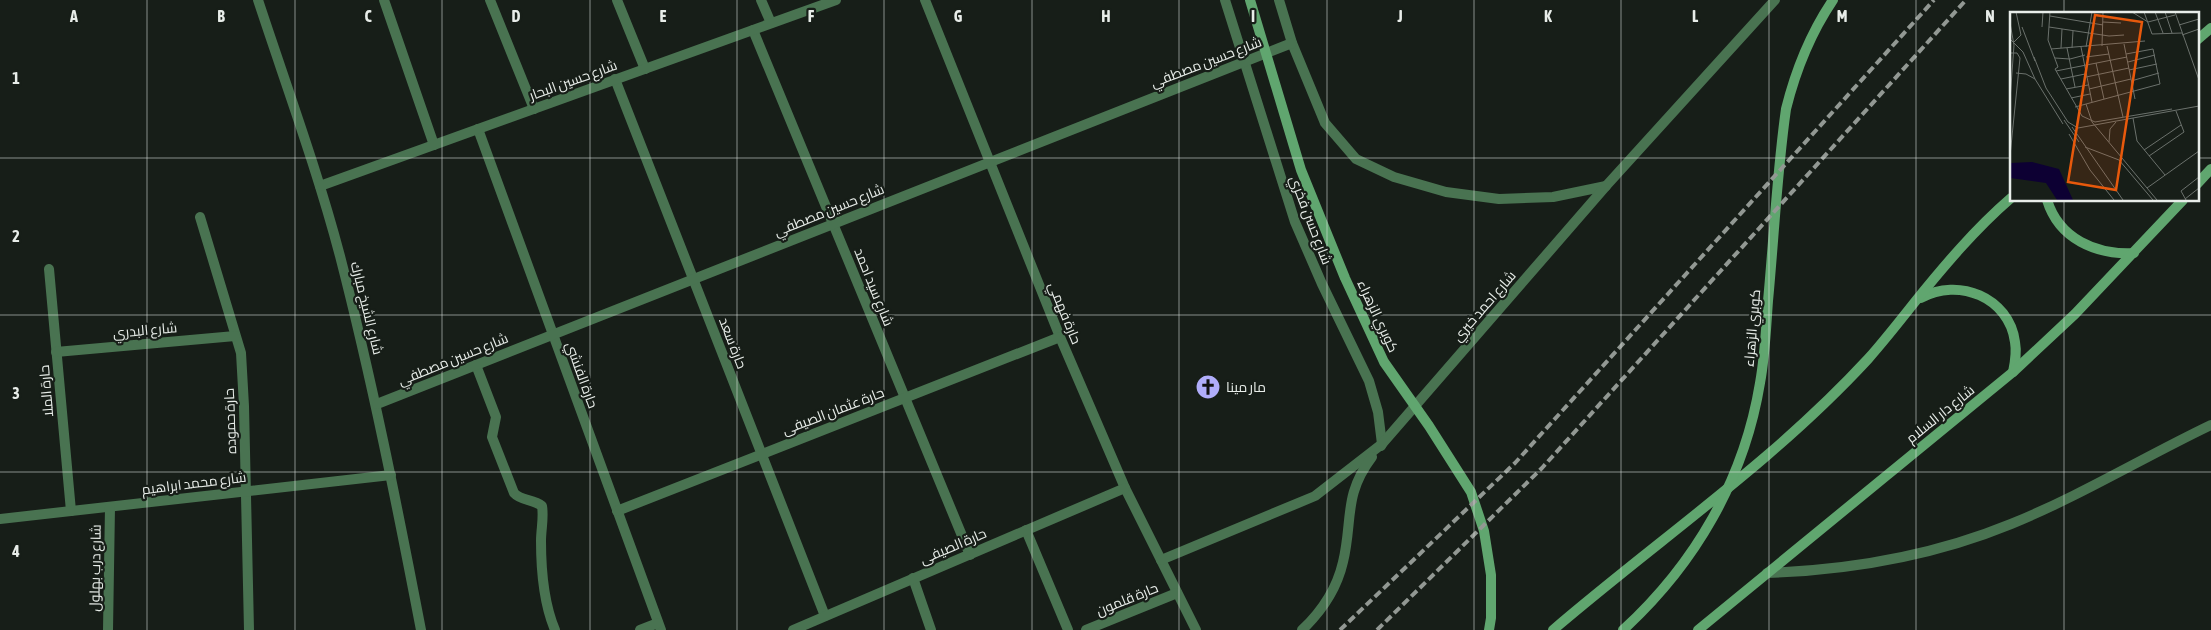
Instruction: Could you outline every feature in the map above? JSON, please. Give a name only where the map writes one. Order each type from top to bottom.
[{"type":"main road","name":"كوبري الزهراء","points":[[1250,0],[1302,170],[1345,278],[1384,362],[1429,426],[1471,492],[1484,531],[1491,575],[1491,618],[1489,630]]},
{"type":"main road","name":"كوبري الزهراء","points":[[1623,630],[1647,608],[1675,576],[1701,540],[1722,502],[1739,462],[1760,384],[1786,108],[1794,78],[1805,49],[1819,21],[1833,0]]},
{"type":"main road","points":[[2198,39],[2211,28]]},
{"type":"main road","points":[[2198,183],[2211,169]]},
{"type":"main road","points":[[1553,630],[1615,577],[1702,511],[1765,458],[1868,359],[1959,250],[2010,199]]},
{"type":"main road","points":[[2047,201],[2059,224],[2072,237],[2085,246],[2101,252],[2117,254],[2134,252]]},
{"type":"main road","name":"شارع دار السلام","points":[[1698,630],[2013,372],[2134,252],[2182,201]]},
{"type":"main road","points":[[1916,300],[1930,293],[1945,289],[1962,289],[1977,293],[1990,301],[2002,312],[2010,326],[2016,349],[2013,372]]},
{"type":"street","name":"شارع الشيخ مبارك","points":[[258,0],[320,186],[340,256],[376,404],[421,630]]},
{"type":"street","points":[[384,0],[434,145]]},
{"type":"street","points":[[490,0],[534,109]]},
{"type":"street","points":[[617,0],[645,69]]},
{"type":"street","points":[[761,0],[772,23]]},
{"type":"street","name":"شارع حسين البحار","points":[[320,186],[836,0]]},
{"type":"street","name":"حارة فهمي","points":[[925,0],[1060,337],[1125,488],[1196,630]]},
{"type":"street","name":"شارع حسن فخري","points":[[1225,0],[1295,222],[1368,380],[1378,412],[1382,444]]},
{"type":"street","points":[[1279,0],[1292,43],[1326,123],[1356,159],[1386,174],[1446,192],[1499,199],[1553,197],[1606,186]]},
{"type":"street","name":"شارع احمد خيري","points":[[1161,560],[1315,496],[1382,444],[1606,186],[1775,0]]},
{"type":"street","name":"شارع سيد احمد","points":[[753,30],[970,555]]},
{"type":"street","name":"شارع حسين مصطفي","points":[[376,404],[1292,43]]},
{"type":"street","name":"حارة سعد","points":[[615,80],[825,616]]},
{"type":"street","name":"حارة الفنشي","points":[[478,129],[659,626]]},
{"type":"street","name":"حارة حموده","points":[[200,217],[240,353],[246,491],[249,630]]},
{"type":"street","name":"حارة الملا","points":[[49,269],[71,511]]},
{"type":"street","name":"شارع البدري","points":[[56,352],[235,336]]},
{"type":"street","name":"حارة عثمان الصيفى","points":[[617,511],[1060,337]]},
{"type":"street","points":[[476,365],[496,416],[492,437],[514,493],[519,498],[536,501],[542,506],[541,541],[544,582],[551,620],[555,630]]},
{"type":"street","points":[[1767,573],[1818,571],[1868,564],[1918,554],[1965,541],[2054,505],[2160,449],[2211,425]]},
{"type":"street","points":[[1302,630],[1312,621],[1331,594],[1343,562],[1351,498],[1363,469],[1382,444]]},
{"type":"street","name":"شارع محمد ابراهيم","points":[[0,519],[391,475]]},
{"type":"street","name":"حارة الصيفى","points":[[793,630],[1125,488]]},
{"type":"street","name":"شارع درب بهلول","points":[[108,630],[110,507]]},
{"type":"street","points":[[1026,530],[1068,630]]},
{"type":"street","points":[[913,578],[931,630]]},
{"type":"street","name":"حارة قلمون","points":[[1086,630],[1177,592]]},
{"type":"street","points":[[640,630],[659,626]]},
{"type":"railway","points":[[1340,630],[1515,463],[1934,0]]},
{"type":"railway","points":[[1377,630],[1542,468],[1966,0]]},
{"type":"place","name":"مار مينا","points":[[1208,387]]}]
